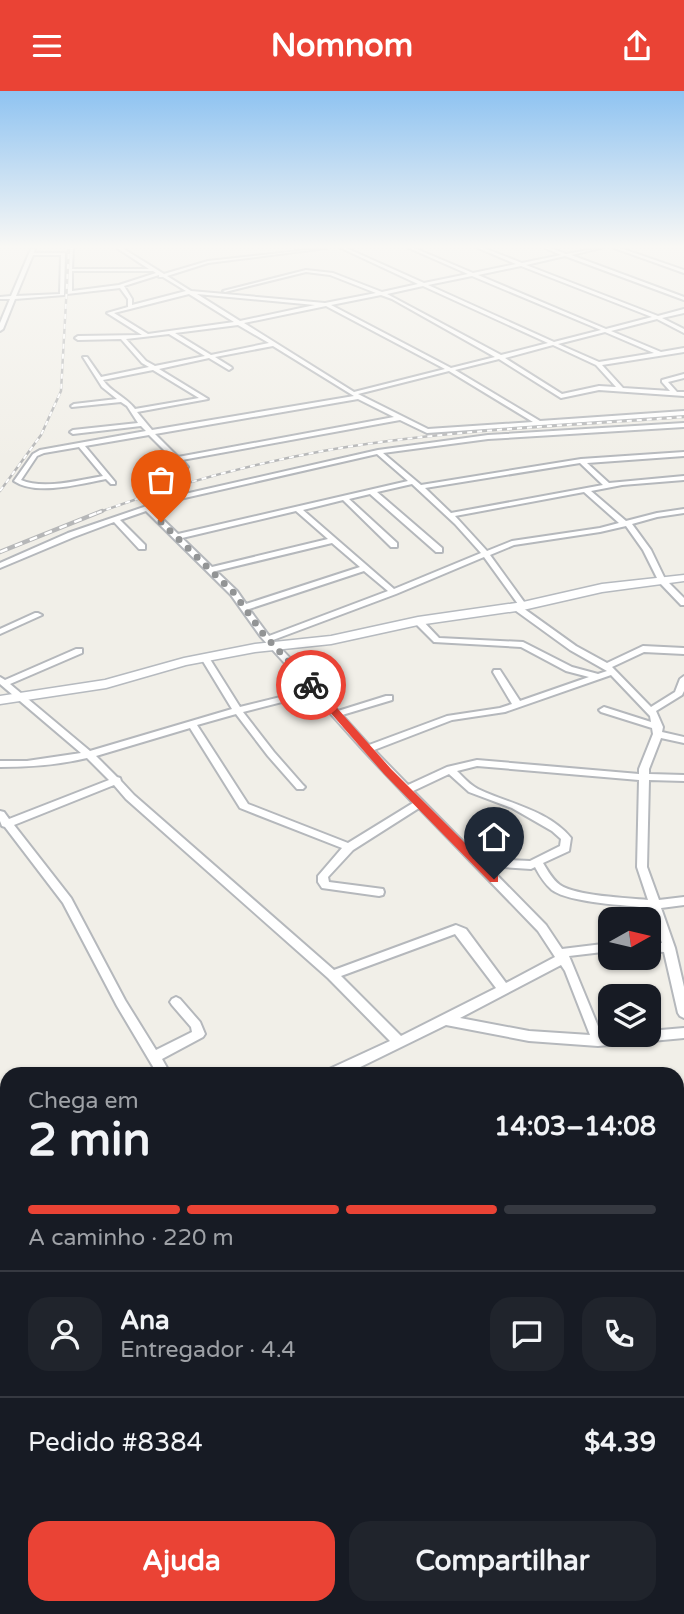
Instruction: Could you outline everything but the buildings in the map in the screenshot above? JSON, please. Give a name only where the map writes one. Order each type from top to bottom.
[{"type":"street","points":[[120,319],[146,335]]},
{"type":"street","points":[[232,319],[399,418],[432,431],[683,413]]},
{"type":"street","points":[[78,338],[146,335],[257,319]]},
{"type":"street","points":[[354,319],[449,369],[539,423]]},
{"type":"street","points":[[431,319],[500,357],[561,396],[592,389],[684,394]]},
{"type":"street","points":[[498,319],[559,344],[598,364],[622,390]]},
{"type":"street","points":[[581,319],[661,354]]},
{"type":"street","points":[[107,477],[61,485],[23,485],[17,482],[39,452],[358,395],[449,369],[653,319]]},
{"type":"street","points":[[659,319],[684,331]]},
{"type":"street","points":[[170,332],[229,367]]},
{"type":"street","points":[[122,337],[154,368],[205,399],[133,411]]},
{"type":"street","points":[[99,379],[273,344]]},
{"type":"street","points":[[598,364],[684,350]]},
{"type":"street","points":[[85,358],[99,379],[115,396],[123,400],[185,467]]},
{"type":"street","points":[[676,394],[664,381],[684,376]]},
{"type":"street","points":[[667,393],[683,413]]},
{"type":"street","points":[[74,407],[123,400]]},
{"type":"street","points":[[176,459],[399,418]]},
{"type":"street","points":[[73,432],[142,423]]},
{"type":"street","points":[[0,566],[146,507],[199,491],[378,452],[488,437],[684,425]]},
{"type":"street","points":[[80,443],[113,483]]},
{"type":"street","points":[[378,452],[450,515],[502,573],[519,606],[573,648],[610,669],[650,711],[658,730],[646,760],[644,776],[642,867],[669,948],[684,1013]]},
{"type":"street","points":[[420,488],[580,461],[684,454]]},
{"type":"street","points":[[580,461],[608,487]]},
{"type":"street","points":[[450,515],[608,487],[684,478]]},
{"type":"street","points":[[176,537],[413,482]]},
{"type":"street","points":[[371,491],[439,550]]},
{"type":"street","points":[[587,491],[627,523],[662,580],[684,603]]},
{"type":"street","points":[[344,498],[394,545]]},
{"type":"street","points":[[146,507],[246,607],[272,642],[367,749],[541,927],[562,956],[597,1041]]},
{"type":"street","points":[[297,508],[393,592]]},
{"type":"street","points":[[0,700],[106,684],[272,642],[519,541],[684,511]]},
{"type":"street","points":[[115,519],[142,547]]},
{"type":"street","points":[[210,570],[334,540]]},
{"type":"street","points":[[246,607],[366,568]]},
{"type":"street","points":[[272,642],[331,640],[418,621],[519,606],[602,588],[684,578]]},
{"type":"street","points":[[0,632],[38,615]]},
{"type":"street","points":[[418,621],[437,640],[523,645],[569,669],[600,677]]},
{"type":"street","points":[[367,749],[450,718],[502,710],[600,677],[643,649],[684,651]]},
{"type":"street","points":[[2,682],[79,651]]},
{"type":"street","points":[[205,658],[239,711],[300,787]]},
{"type":"street","points":[[497,671],[517,705]]},
{"type":"street","points":[[650,711],[681,694],[684,679]]},
{"type":"street","points":[[2,682],[90,755],[117,780],[130,797],[332,975],[400,1043]]},
{"type":"street","points":[[0,764],[47,763],[90,755],[317,690]]},
{"type":"street","points":[[337,714],[389,698]]},
{"type":"street","points":[[604,711],[684,740]]},
{"type":"street","points":[[192,724],[244,806],[349,847]]},
{"type":"street","points":[[406,790],[465,764],[477,763],[684,778]]},
{"type":"street","points":[[451,771],[472,790],[516,806],[566,838],[565,848],[538,863],[520,866],[477,862]]},
{"type":"street","points":[[117,780],[3,819],[67,901],[121,1003],[160,1067]]},
{"type":"street","points":[[379,892],[334,887],[323,882],[323,876],[349,847],[420,803]]},
{"type":"street","points":[[538,863],[547,879],[558,890],[575,895],[654,905],[684,901]]},
{"type":"street","points":[[332,975],[456,929],[462,932],[504,989]]},
{"type":"street","points":[[662,948],[669,948]]},
{"type":"street","points":[[348,1067],[445,1020],[562,956],[598,949]]},
{"type":"street","points":[[153,1057],[199,1034],[196,1025],[176,1002]]},
{"type":"street","points":[[445,1020],[529,1036],[597,1041],[684,1033]]},
{"type":"railway","points":[[0,491],[41,435],[61,391],[65,319]]},
{"type":"railway","points":[[97,513],[209,477],[323,451],[458,433],[684,417]]},
{"type":"railway","points":[[97,513],[102,511]]},
{"type":"railway","points":[[0,552],[97,513]]},
{"type":"way so far","points":[[161,522],[234,593],[258,628],[311,685]]},
{"type":"route","points":[[311,685],[387,771],[494,879]]}]
